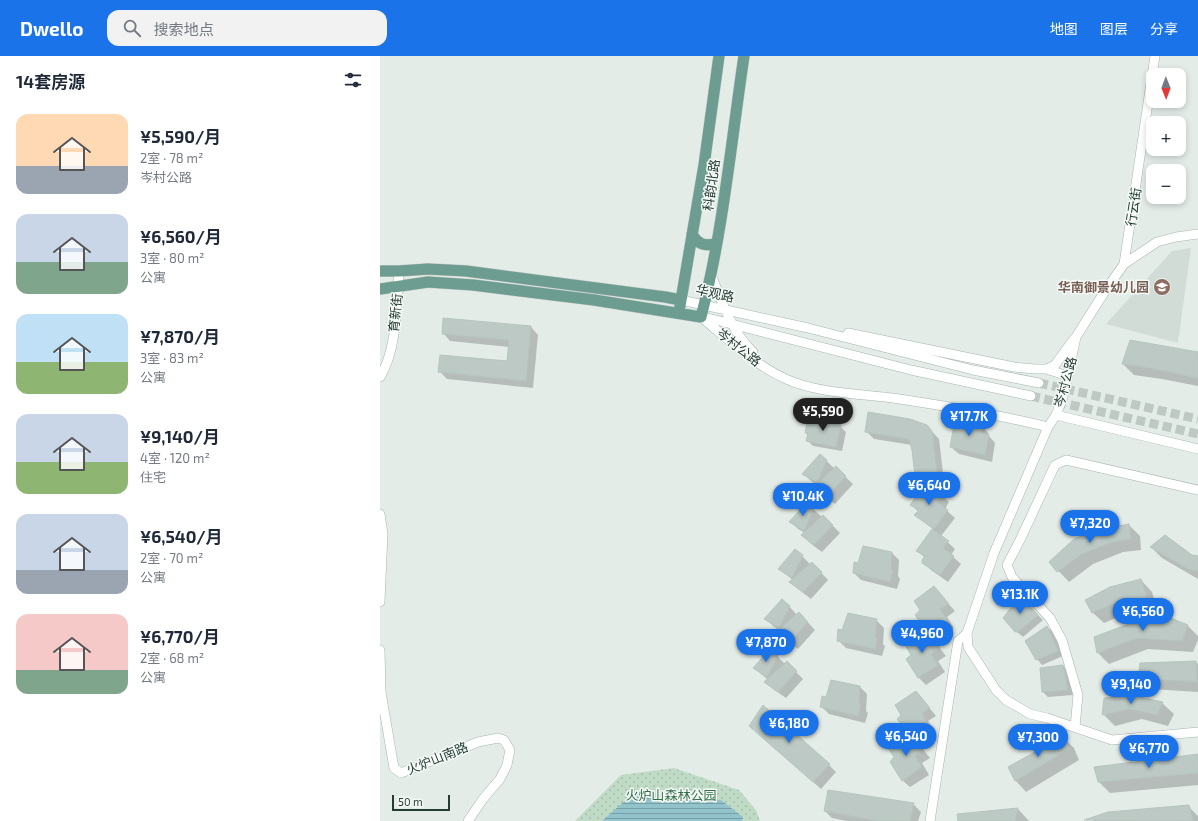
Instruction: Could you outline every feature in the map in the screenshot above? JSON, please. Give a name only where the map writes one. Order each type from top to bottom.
[{"type":"main road","name":"科韵北路","points":[[679,313],[704,165],[719,56]]},
{"type":"main road","name":"科韵北路","points":[[701,317],[716,244],[744,56]]},
{"type":"main road","points":[[692,234],[699,243],[704,245],[716,244]]},
{"type":"main road","name":"华观路","points":[[380,271],[428,269],[466,271],[681,300]]},
{"type":"main road","name":"华观路","points":[[380,289],[428,282],[473,285],[594,300],[701,317]]},
{"type":"street","name":"行云街","points":[[1124,264],[1155,56]]},
{"type":"street","name":"岑村公路","points":[[701,317],[765,368],[788,380],[818,388],[922,402],[998,415],[1048,427],[1056,415],[1068,376],[1076,336],[1124,264],[1157,242],[1176,237],[1198,234]]},
{"type":"street","name":"育新街","points":[[380,377],[389,358],[395,323],[399,271]]},
{"type":"street","points":[[711,274],[725,310],[746,346],[770,367],[801,384]]},
{"type":"street","name":"华观路","points":[[681,300],[798,326],[973,370],[1039,383]]},
{"type":"street","name":"华观路","points":[[701,317],[911,370],[1031,396]]},
{"type":"street","points":[[798,326],[879,338],[1014,367],[1046,369],[1068,376]]},
{"type":"street","points":[[1046,369],[1055,365],[1076,336]]},
{"type":"street","points":[[1056,415],[1198,449]]},
{"type":"street","points":[[1048,427],[994,553],[967,633],[968,647],[996,690],[1006,700],[1030,714],[1075,727],[1112,740],[1198,732]]},
{"type":"street","points":[[1075,727],[1078,695],[1062,640],[1050,618],[1012,577],[1007,565],[1055,465],[1066,460],[1198,490]]},
{"type":"street","points":[[380,514],[383,534],[380,602]]},
{"type":"street","points":[[930,821],[958,640],[967,633]]},
{"type":"street","name":"火炉山南路","points":[[380,650],[381,692],[394,768],[401,772],[478,742],[498,738],[504,740],[510,750],[507,764],[500,779],[483,799],[468,821]]},
{"type":"shaded area","name":"华南御景幼儿园","points":[[1191,248],[1178,343],[1106,324],[1172,251]]},
{"type":"green space","name":"火炉山森林公园","points":[[674,768],[739,790],[756,810],[760,821],[575,821],[621,775]]},
{"type":"water","points":[[636,791],[690,798],[721,800],[743,817],[742,821],[602,821]]},
{"type":"building","points":[[443,318],[531,326],[526,381],[438,372],[440,355],[507,361],[509,340],[442,334]]},
{"type":"building","points":[[1130,340],[1198,352],[1198,378],[1122,364]]},
{"type":"building","points":[[868,412],[910,419],[927,425],[932,431],[937,474],[915,476],[912,450],[909,439],[865,432]]},
{"type":"building","points":[[808,418],[841,425],[836,447],[806,441],[808,433],[805,433]]},
{"type":"building","points":[[955,419],[982,425],[981,433],[989,435],[985,455],[950,447]]},
{"type":"building","points":[[820,454],[827,460],[817,483],[802,474]]},
{"type":"building","points":[[836,466],[846,476],[827,497],[814,487]]},
{"type":"building","points":[[926,482],[942,494],[937,502],[948,510],[934,529],[914,515],[919,510],[910,505]]},
{"type":"building","points":[[807,502],[814,508],[804,531],[789,522]]},
{"type":"building","points":[[823,515],[833,525],[814,545],[801,535]]},
{"type":"building","points":[[1129,524],[1131,539],[1112,542],[1082,554],[1057,572],[1049,562],[1074,539],[1098,530]]},
{"type":"building","points":[[932,529],[949,541],[943,548],[954,556],[940,575],[922,563],[925,556],[916,551]]},
{"type":"building","points":[[1165,535],[1192,555],[1198,556],[1198,571],[1188,569],[1150,547]]},
{"type":"building","points":[[863,546],[892,552],[891,570],[893,570],[890,582],[853,573],[854,562],[858,563]]},
{"type":"building","points":[[795,549],[803,555],[792,578],[778,569]]},
{"type":"building","points":[[812,562],[822,572],[803,592],[789,582]]},
{"type":"building","points":[[1141,579],[1147,597],[1115,603],[1092,613],[1085,600],[1110,587]]},
{"type":"building","points":[[934,586],[949,604],[940,609],[947,620],[928,634],[915,615],[920,610],[914,601]]},
{"type":"building","points":[[1020,596],[1038,615],[1018,632],[1015,632],[1003,618]]},
{"type":"building","points":[[782,599],[790,606],[779,628],[764,619]]},
{"type":"building","points":[[799,612],[808,622],[790,642],[776,632]]},
{"type":"building","points":[[848,613],[877,619],[875,637],[878,638],[875,649],[837,641],[838,629],[842,630]]},
{"type":"building","points":[[1166,616],[1188,625],[1182,641],[1137,638],[1097,653],[1094,637],[1142,619]]},
{"type":"building","points":[[1047,626],[1058,651],[1036,660],[1025,641]]},
{"type":"building","points":[[926,631],[940,648],[931,654],[938,665],[918,678],[906,659],[911,655],[905,645]]},
{"type":"building","points":[[770,649],[778,655],[767,677],[753,668]]},
{"type":"building","points":[[787,661],[797,671],[778,692],[764,682]]},
{"type":"building","points":[[1196,661],[1197,682],[1138,678],[1140,663]]},
{"type":"building","points":[[1063,665],[1068,690],[1042,692],[1040,668]]},
{"type":"building","points":[[831,680],[860,686],[859,704],[861,704],[858,716],[820,707],[822,696],[826,697]]},
{"type":"building","points":[[916,691],[930,708],[922,713],[928,725],[911,736],[897,719],[901,715],[895,705]]},
{"type":"building","points":[[1135,696],[1163,702],[1157,715],[1130,709],[1102,715],[1104,698]]},
{"type":"building","points":[[763,705],[830,764],[813,782],[749,726]]},
{"type":"building","points":[[909,733],[923,751],[915,756],[922,767],[902,781],[890,762],[894,757],[888,748]]},
{"type":"building","points":[[1063,736],[1069,749],[1015,781],[1008,767]]},
{"type":"building","points":[[1198,754],[1198,773],[1098,782],[1094,767]]},
{"type":"building","points":[[828,790],[914,803],[910,821],[879,821],[824,811]]},
{"type":"building","points":[[1189,805],[1193,821],[1084,820],[1108,812]]},
{"type":"building","points":[[1018,808],[1015,821],[958,821],[957,814]]},
{"type":"tunnel","points":[[1039,383],[1198,419]]},
{"type":"tunnel","points":[[1031,396],[1198,434]]},
{"type":"place","name":"华南御景幼儿园","points":[[1162,287]]}]
